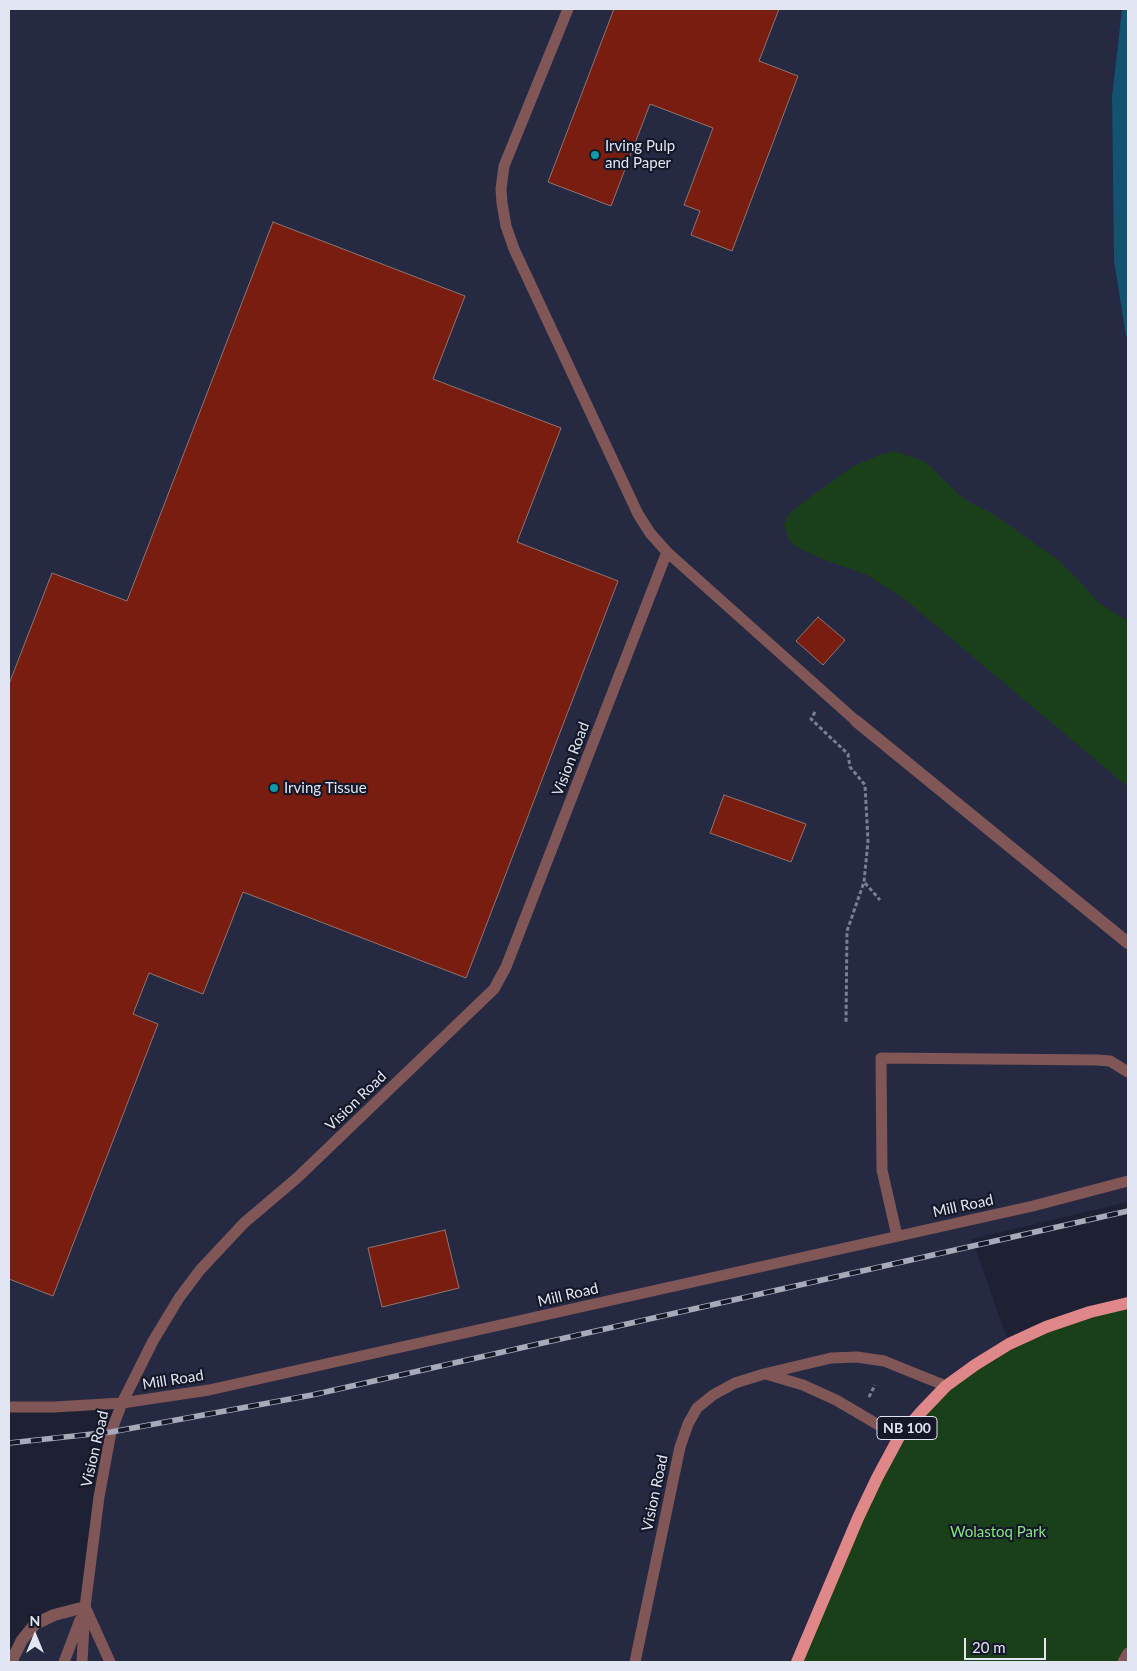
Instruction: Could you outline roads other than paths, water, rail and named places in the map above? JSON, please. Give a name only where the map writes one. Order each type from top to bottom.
[{"type":"main road","name":"NB 100","points":[[797,1662],[858,1518],[900,1437],[946,1386],[1009,1344],[1046,1327],[1090,1312],[1128,1303]]},
{"type":"street","points":[[856,721],[1128,943]]},
{"type":"street","points":[[11,1662],[22,1640],[35,1624],[54,1615],[85,1607]]},
{"type":"lane","points":[[568,9],[504,166],[501,189],[502,203],[506,226],[514,249],[638,514],[650,533],[667,552],[856,721]]},
{"type":"lane","name":"Vision Road","points":[[82,1662],[85,1607],[99,1497],[111,1432],[122,1403],[153,1341],[179,1298],[200,1270],[244,1223],[297,1178],[494,988],[506,967],[667,552]]},
{"type":"lane","points":[[896,1236],[882,1170],[881,1058],[1098,1060],[1110,1061],[1128,1072]]},
{"type":"lane","name":"Mill Road","points":[[9,1407],[54,1407],[122,1403],[228,1386],[1034,1206],[1128,1181]]},
{"type":"lane","name":"Vision Road","points":[[635,1662],[680,1447],[688,1424],[697,1408],[713,1395],[735,1383],[832,1358],[857,1357],[896,1365],[946,1386]]},
{"type":"lane","points":[[764,1374],[803,1385],[836,1400],[900,1437]]},
{"type":"lane","points":[[64,1662],[85,1607]]},
{"type":"lane","points":[[85,1607],[110,1662]]},
{"type":"lane","points":[[1123,1662],[1128,1653]]},
{"type":"railway","points":[[9,1443],[111,1432],[312,1395],[1128,1211]]},
{"type":"place","name":"Irving Pulp and Paper","points":[[595,155]]},
{"type":"place","name":"Irving Tissue","points":[[274,788]]},
{"type":"park label","name":"Wolastoq Park","points":[[998,1532]]}]
